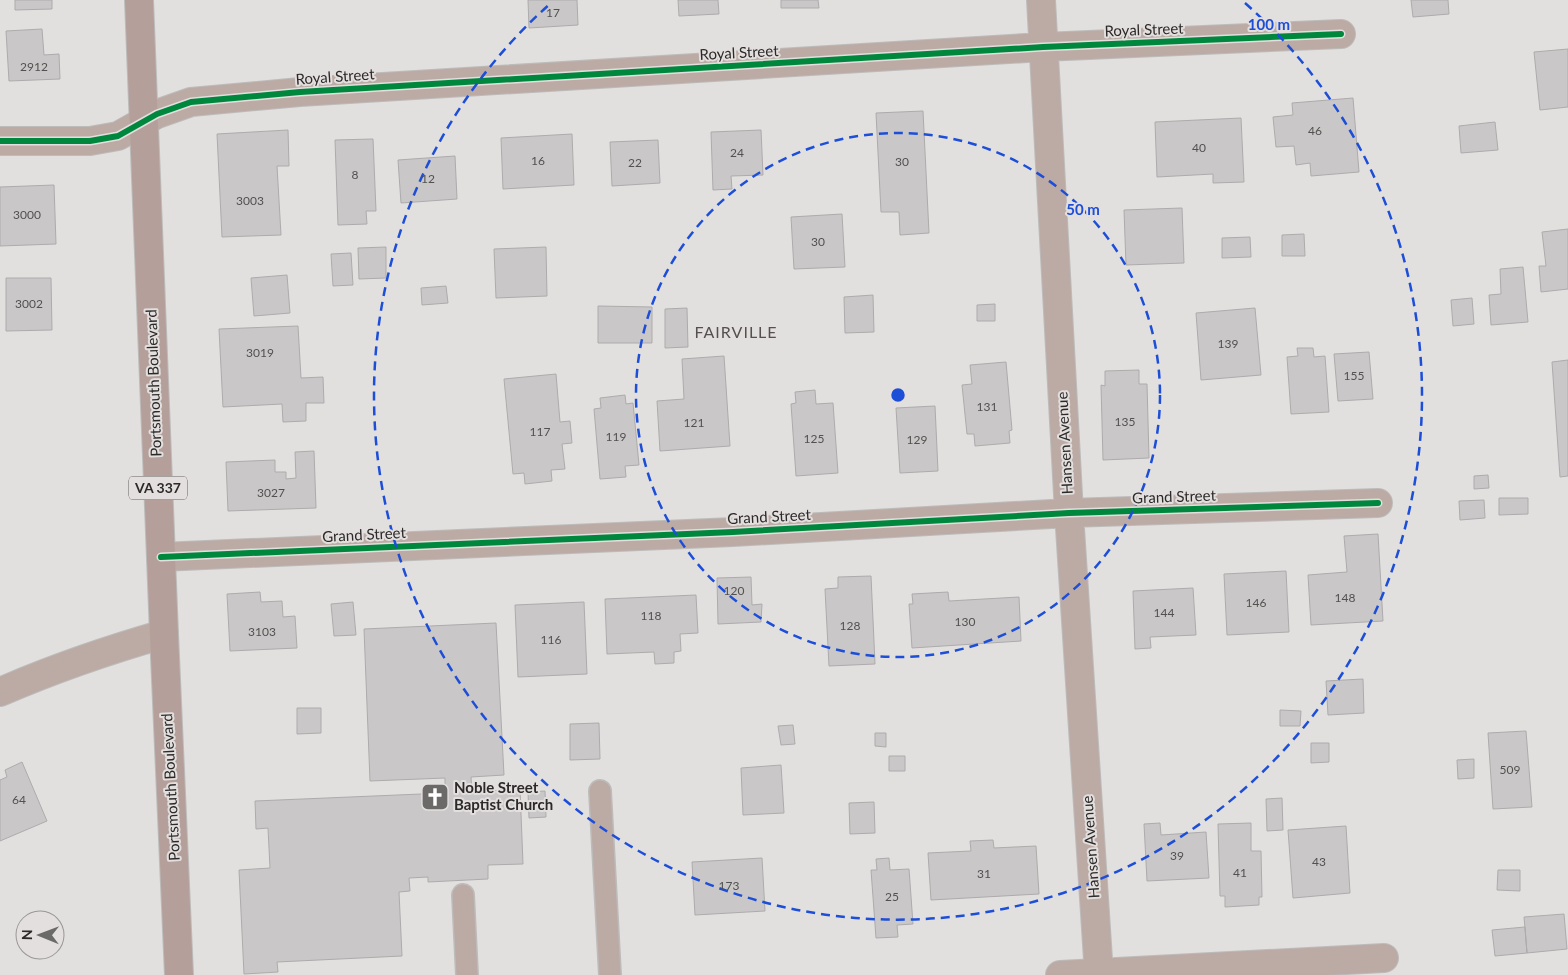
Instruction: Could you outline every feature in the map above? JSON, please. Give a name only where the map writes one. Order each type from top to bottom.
[{"type":"main road","name":"Portsmouth Boulevard","points":[[138,0],[179,975]]},
{"type":"street","name":"Hansen Avenue","points":[[1041,0],[1069,513],[1099,974]]},
{"type":"street","name":"Royal Street","points":[[0,140],[90,141],[118,136],[157,114],[191,102],[300,92],[1043,47],[1341,34]]},
{"type":"street","name":"Grand Street","points":[[161,557],[723,532],[1069,513],[1378,503]]},
{"type":"street","points":[[0,692],[40,674],[100,653],[164,634]]},
{"type":"street","points":[[1060,975],[1384,958]]},
{"type":"lane","points":[[600,791],[610,975]]},
{"type":"lane","points":[[462,895],[467,975]]},
{"type":"building","points":[[15,0],[52,0],[52,9],[15,10]]},
{"type":"building","points":[[528,0],[577,0],[578,25],[529,28]]},
{"type":"building","points":[[678,0],[718,0],[719,14],[679,16]]},
{"type":"building","points":[[781,0],[818,0],[819,8],[781,8]]},
{"type":"building","points":[[1411,0],[1448,0],[1449,14],[1413,17]]},
{"type":"building","points":[[42,29],[44,55],[59,54],[60,79],[9,81],[6,31]]},
{"type":"building","points":[[1568,49],[1568,107],[1540,110],[1534,52]]},
{"type":"building","points":[[1353,98],[1359,172],[1311,176],[1310,163],[1296,165],[1294,146],[1276,147],[1273,117],[1293,115],[1292,103]]},
{"type":"building","points":[[923,111],[929,233],[900,235],[899,212],[881,212],[876,113]]},
{"type":"building","points":[[1241,118],[1244,182],[1213,183],[1213,174],[1157,177],[1155,122]]},
{"type":"building","points":[[1495,122],[1498,150],[1461,153],[1459,126]]},
{"type":"building","points":[[288,130],[289,166],[277,166],[281,235],[222,237],[217,134]]},
{"type":"building","points":[[761,130],[763,175],[731,176],[732,189],[713,190],[711,132]]},
{"type":"building","points":[[572,134],[574,185],[503,189],[501,138]]},
{"type":"building","points":[[373,139],[376,211],[366,211],[367,224],[338,225],[335,140]]},
{"type":"building","points":[[658,140],[660,183],[612,186],[610,142]]},
{"type":"building","points":[[455,156],[457,199],[401,203],[398,160]]},
{"type":"building","points":[[54,185],[56,244],[0,246],[0,187]]},
{"type":"building","points":[[1182,208],[1184,263],[1126,265],[1124,210]]},
{"type":"building","points":[[842,214],[845,267],[794,269],[791,217]]},
{"type":"building","points":[[1568,229],[1568,289],[1541,292],[1539,266],[1546,266],[1542,232]]},
{"type":"building","points":[[1304,234],[1305,256],[1282,256],[1282,235]]},
{"type":"building","points":[[1250,237],[1251,257],[1222,258],[1222,238]]},
{"type":"building","points":[[386,247],[386,278],[359,279],[358,248]]},
{"type":"building","points":[[546,247],[547,296],[496,298],[494,249]]},
{"type":"building","points":[[351,253],[353,285],[333,286],[331,254]]},
{"type":"building","points":[[1523,267],[1528,322],[1491,325],[1489,295],[1501,294],[1500,269]]},
{"type":"building","points":[[287,275],[290,313],[254,316],[251,278]]},
{"type":"building","points":[[6,278],[51,278],[52,330],[6,331]]},
{"type":"building","points":[[446,286],[448,303],[422,305],[421,288]]},
{"type":"building","points":[[873,295],[874,332],[845,333],[844,297]]},
{"type":"building","points":[[1472,298],[1474,324],[1453,326],[1451,300]]},
{"type":"building","points":[[995,304],[995,321],[977,321],[977,305]]},
{"type":"building","points":[[598,306],[652,307],[652,343],[598,343]]},
{"type":"building","points":[[687,308],[688,347],[665,348],[665,309]]},
{"type":"building","points":[[1255,308],[1261,375],[1201,380],[1196,313]]},
{"type":"building","points":[[298,326],[301,378],[323,377],[324,403],[306,403],[306,421],[283,422],[282,404],[223,407],[219,329]]},
{"type":"building","points":[[1297,348],[1313,348],[1314,357],[1325,356],[1329,412],[1291,414],[1287,357],[1298,356]]},
{"type":"building","points":[[1369,352],[1373,399],[1338,401],[1334,354]]},
{"type":"building","points":[[724,356],[730,446],[660,451],[657,401],[684,399],[682,359]]},
{"type":"building","points":[[1568,360],[1568,476],[1560,477],[1552,362]]},
{"type":"building","points":[[1006,362],[1012,430],[1009,431],[1010,443],[975,446],[974,434],[967,434],[962,385],[972,384],[970,365]]},
{"type":"building","points":[[1139,370],[1139,384],[1147,384],[1149,458],[1103,460],[1101,385],[1105,386],[1105,371]]},
{"type":"building","points":[[556,374],[560,422],[570,421],[572,443],[562,444],[565,469],[551,470],[552,481],[525,484],[524,473],[513,474],[504,379]]},
{"type":"building","points":[[815,390],[816,404],[833,403],[838,473],[796,476],[791,404],[796,403],[795,392]]},
{"type":"building","points":[[625,395],[626,404],[633,403],[639,465],[625,466],[626,477],[600,479],[594,409],[601,408],[600,398]]},
{"type":"building","points":[[935,406],[938,471],[900,473],[896,408]]},
{"type":"building","points":[[314,451],[316,508],[228,511],[226,462],[275,460],[275,472],[286,472],[286,479],[296,478],[295,452]]},
{"type":"building","points":[[1488,475],[1489,488],[1474,489],[1474,476]]},
{"type":"building","points":[[1499,498],[1528,498],[1528,514],[1499,515]]},
{"type":"building","points":[[1484,500],[1485,518],[1460,520],[1459,501]]},
{"type":"building","points":[[1378,534],[1383,621],[1311,625],[1308,575],[1347,572],[1344,536]]},
{"type":"building","points":[[1286,571],[1289,632],[1227,635],[1224,574]]},
{"type":"building","points":[[871,576],[875,664],[829,666],[825,589],[838,588],[838,577]]},
{"type":"building","points":[[751,577],[752,605],[762,604],[761,622],[718,624],[717,578]]},
{"type":"building","points":[[1193,588],[1196,635],[1150,637],[1151,648],[1135,649],[1133,591]]},
{"type":"building","points":[[260,592],[261,602],[282,601],[283,617],[295,616],[297,648],[230,651],[227,594]]},
{"type":"building","points":[[948,592],[949,601],[1019,597],[1021,641],[912,648],[909,604],[913,604],[912,594]]},
{"type":"building","points":[[696,595],[698,633],[680,634],[681,651],[674,652],[674,663],[655,664],[654,652],[607,654],[605,599]]},
{"type":"building","points":[[353,602],[356,635],[334,636],[331,604]]},
{"type":"building","points":[[584,602],[587,674],[518,677],[515,605]]},
{"type":"building","name":"Noble Street Baptist Church","points":[[496,623],[504,775],[471,777],[472,792],[520,789],[523,864],[488,865],[488,879],[428,882],[428,877],[409,878],[410,891],[399,892],[402,956],[277,962],[278,972],[244,974],[239,870],[270,868],[268,828],[256,829],[255,801],[445,793],[445,778],[370,781],[364,629]]},
{"type":"building","points":[[1363,679],[1364,713],[1328,715],[1326,681]]},
{"type":"building","points":[[297,708],[321,708],[321,733],[297,734]]},
{"type":"building","points":[[1280,710],[1301,711],[1300,726],[1280,726]]},
{"type":"building","points":[[599,723],[600,759],[570,760],[570,724]]},
{"type":"building","points":[[793,725],[795,744],[781,745],[778,726]]},
{"type":"building","points":[[1526,731],[1532,807],[1493,809],[1488,733]]},
{"type":"building","points":[[875,733],[886,733],[886,747],[875,746]]},
{"type":"building","points":[[1311,743],[1329,743],[1329,762],[1311,763]]},
{"type":"building","points":[[889,756],[905,756],[905,771],[889,771]]},
{"type":"building","points":[[1474,759],[1474,778],[1458,779],[1457,760]]},
{"type":"building","points":[[22,762],[47,821],[0,841],[0,780],[7,777],[5,770]]},
{"type":"building","points":[[781,765],[784,813],[743,815],[741,768]]},
{"type":"building","points":[[545,791],[546,817],[529,818],[528,792]]},
{"type":"building","points":[[1282,798],[1283,830],[1267,831],[1266,799]]},
{"type":"building","points":[[874,802],[875,833],[850,834],[849,803]]},
{"type":"building","points":[[1160,823],[1161,835],[1206,832],[1209,878],[1147,881],[1144,824]]},
{"type":"building","points":[[1251,823],[1251,851],[1261,851],[1262,897],[1259,897],[1259,905],[1225,907],[1225,896],[1220,896],[1218,824]]},
{"type":"building","points":[[1346,826],[1350,893],[1293,898],[1288,830]]},
{"type":"building","points":[[993,840],[994,848],[1036,846],[1039,894],[931,900],[928,853],[971,851],[970,841]]},
{"type":"building","points":[[762,858],[765,911],[695,915],[692,862]]},
{"type":"building","points":[[889,858],[890,870],[909,869],[913,924],[897,925],[898,937],[876,938],[871,870],[877,870],[876,859]]},
{"type":"building","points":[[1498,870],[1520,870],[1520,891],[1497,890]]},
{"type":"building","points":[[1564,914],[1567,949],[1527,953],[1524,917]]},
{"type":"building","points":[[1525,927],[1527,953],[1495,956],[1492,930]]},
{"type":"cycle path","points":[[0,141],[90,141],[118,136],[157,114],[191,102],[300,92],[1043,47],[1341,34]]},
{"type":"cycle path","points":[[161,557],[733,532],[1069,513],[1378,503]]},
{"type":"place","name":"Noble Street Baptist Church","points":[[435,797]]},
{"type":"district","name":"FAIRVILLE","points":[[736,332]]}]
